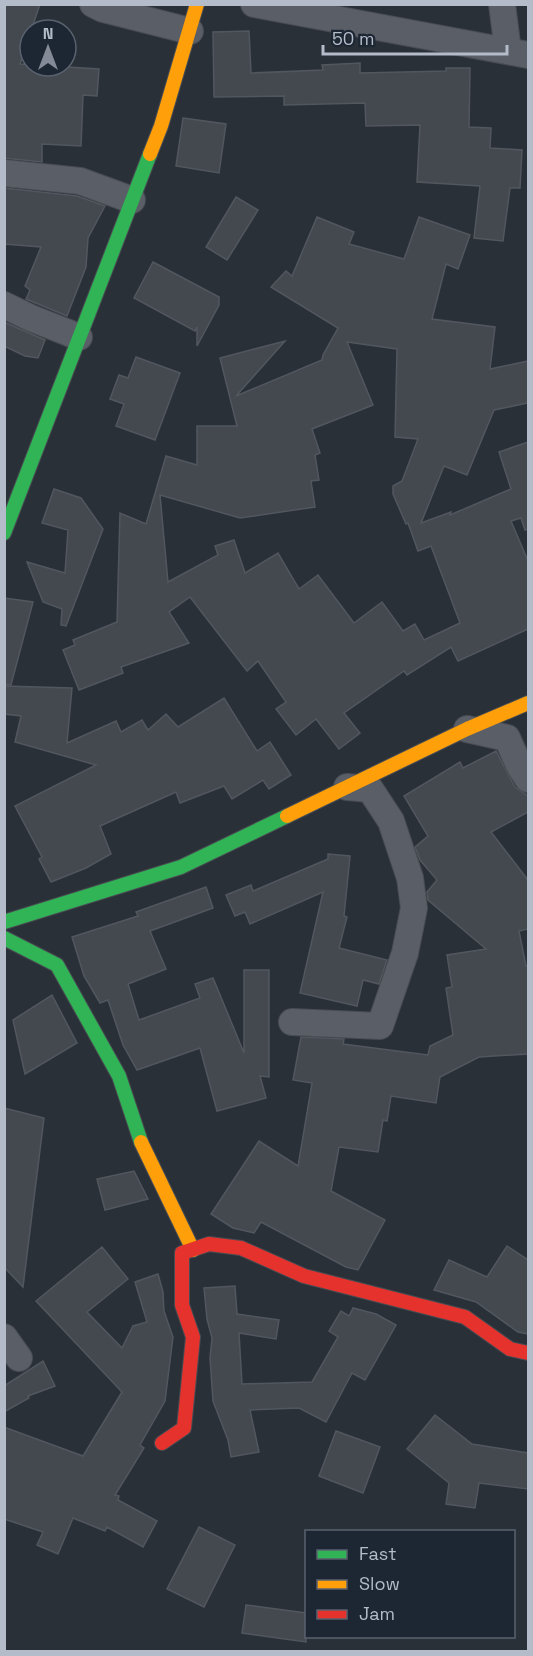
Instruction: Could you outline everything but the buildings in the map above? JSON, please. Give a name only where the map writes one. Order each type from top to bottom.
[{"type":"street","points":[[93,4],[103,9],[190,31]]},
{"type":"street","points":[[4,533],[161,126],[197,4]]},
{"type":"street","points":[[254,4],[518,53],[502,4]]},
{"type":"street","points":[[4,173],[80,181],[132,200]]},
{"type":"street","points":[[4,305],[79,337]]},
{"type":"street","points":[[4,922],[181,867],[467,729],[528,703]]},
{"type":"street","points":[[467,729],[507,738],[528,779]]},
{"type":"street","points":[[292,1022],[380,1026],[405,953],[414,908],[410,878],[392,821],[370,789],[346,787]]},
{"type":"street","points":[[4,938],[57,965],[119,1076],[137,1134],[193,1250]]},
{"type":"street","points":[[162,1443],[184,1428],[193,1337],[182,1305],[182,1253],[209,1245],[241,1248],[304,1276],[465,1317],[510,1349],[528,1353]]},
{"type":"street","points":[[4,1337],[19,1358]]},
{"type":"traffic: fast","points":[[4,533],[150,154]]},
{"type":"traffic: fast","points":[[4,922],[181,867],[287,816]]},
{"type":"traffic: fast","points":[[4,938],[57,965],[119,1076],[141,1142]]},
{"type":"traffic: slow","points":[[150,154],[161,126],[197,4]]},
{"type":"traffic: slow","points":[[287,816],[467,729],[528,703]]},
{"type":"traffic: slow","points":[[141,1142],[193,1250]]},
{"type":"traffic: jam","points":[[162,1443],[184,1428],[193,1337],[182,1305],[182,1253],[209,1244],[241,1248],[304,1276],[465,1317],[510,1349],[528,1353]]}]
